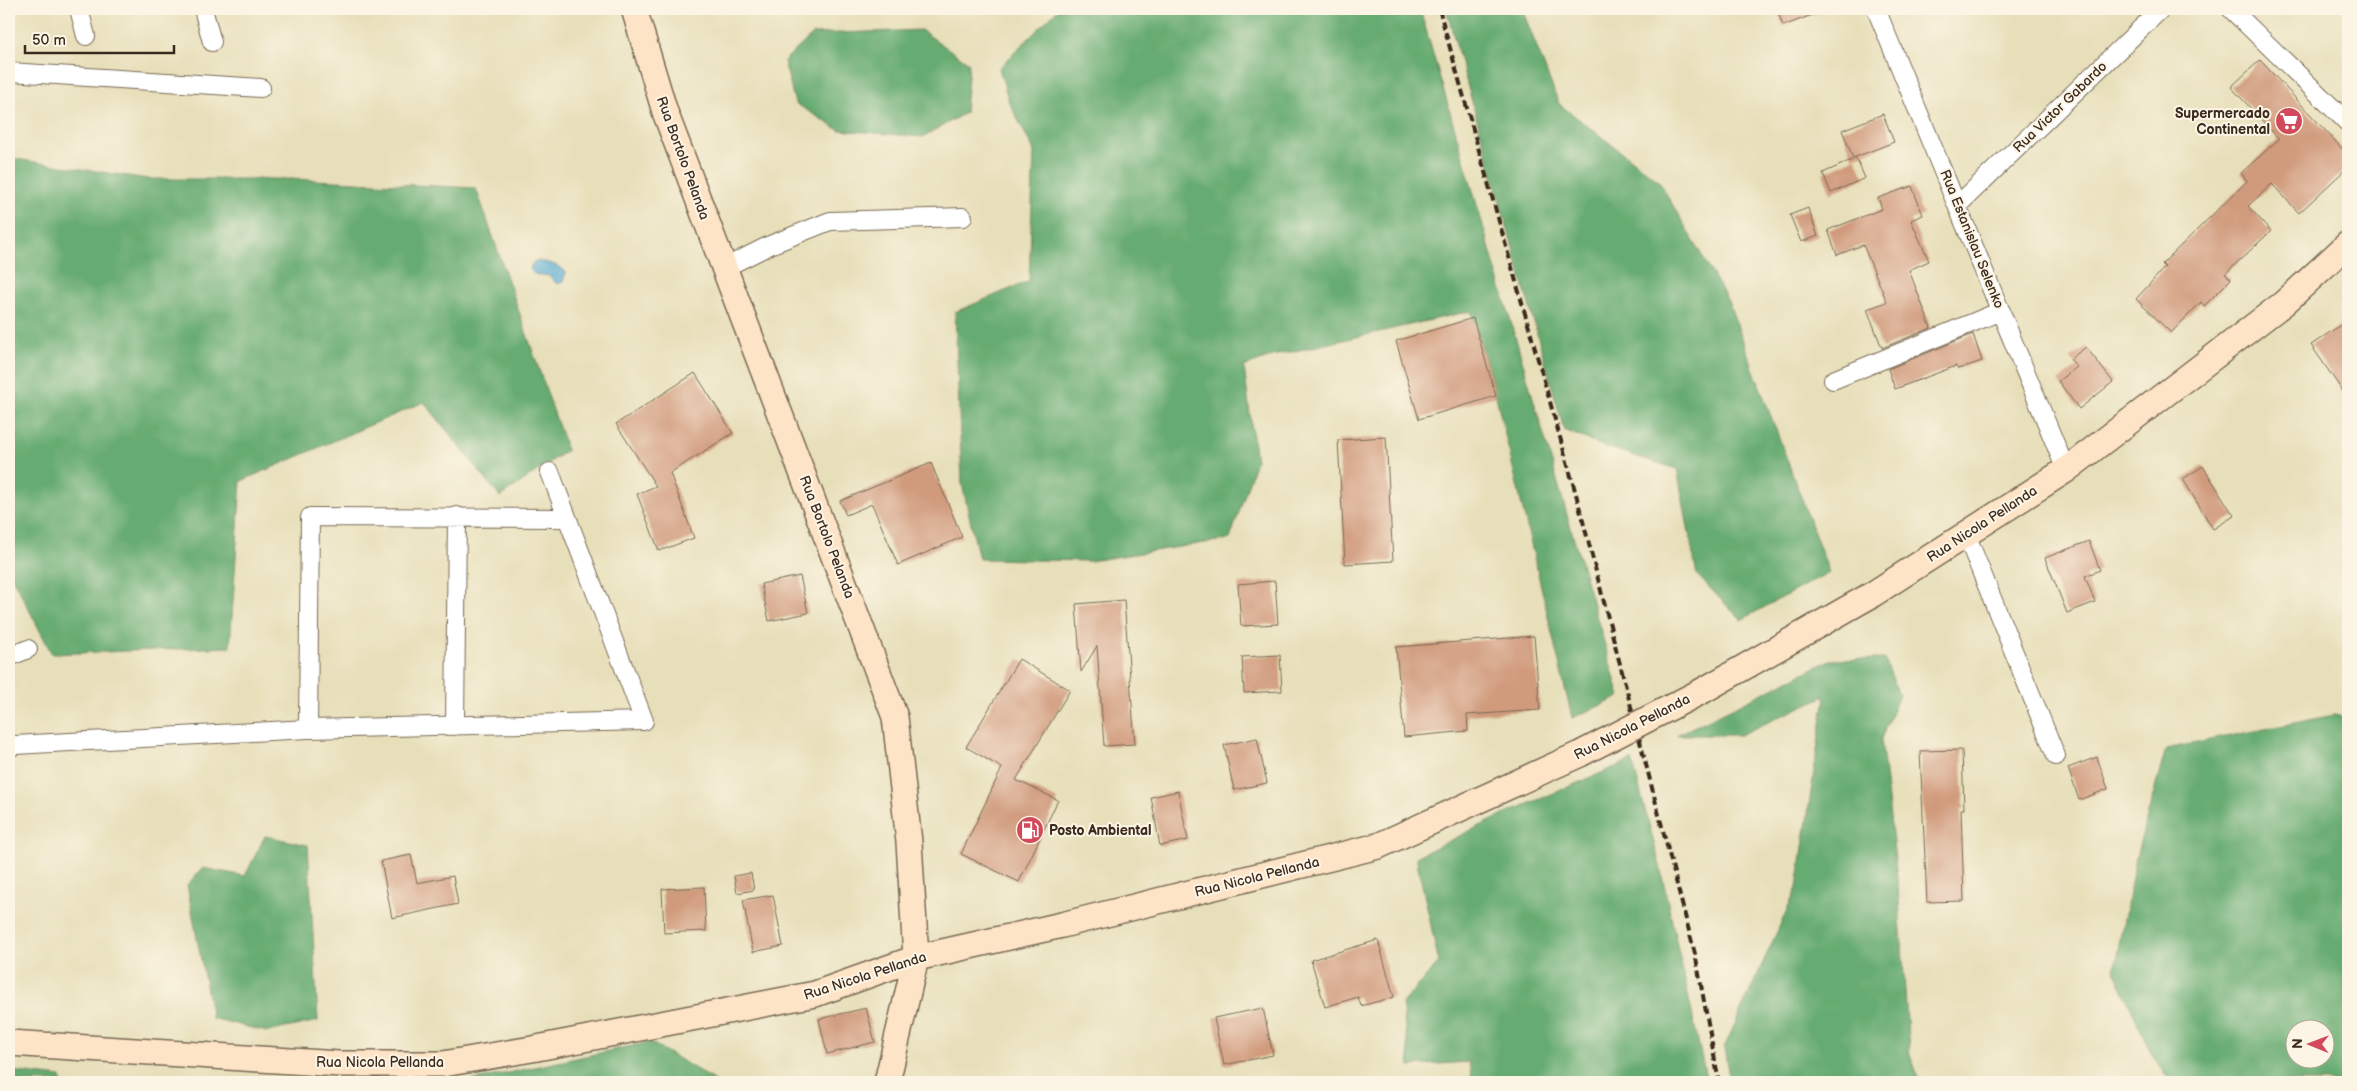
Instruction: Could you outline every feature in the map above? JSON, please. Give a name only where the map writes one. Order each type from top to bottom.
[{"type":"main road","name":"Rua Bortolo Pelanda","points":[[634,9],[665,112],[895,716],[909,842],[916,958],[887,1082]]},
{"type":"main road","name":"Rua Nicola Pellanda","points":[[9,1043],[339,1064],[443,1064],[815,994],[916,958],[1062,925],[1378,846],[1580,754],[1704,690],[1873,594],[2066,470],[2284,303],[2348,244]]},
{"type":"street","points":[[79,9],[86,36]]},
{"type":"street","points":[[203,9],[212,42]]},
{"type":"street","name":"Rua Estanislau Selenko","points":[[1876,9],[2066,470]]},
{"type":"street","name":"Rua Victor Gabardo","points":[[1958,205],[2161,9]]},
{"type":"street","points":[[2231,9],[2348,123]]},
{"type":"street","points":[[9,72],[261,88]]},
{"type":"street","points":[[724,268],[770,245],[830,221],[963,217]]},
{"type":"street","points":[[1833,380],[2001,311]]},
{"type":"street","points":[[9,748],[15,745],[308,729],[644,721],[550,472]]},
{"type":"street","points":[[308,729],[310,517],[457,516],[568,518]]},
{"type":"street","points":[[455,726],[457,516]]},
{"type":"street","points":[[1966,534],[2056,756]]},
{"type":"street","points":[[9,657],[28,649]]},
{"type":"green space","points":[[1058,9],[1420,9],[1620,697],[1572,718],[1496,396],[1471,311],[1273,356],[1244,367],[1256,461],[1230,539],[1090,561],[979,559],[962,484],[955,312],[1029,281],[1034,151],[1009,102],[999,68]]},
{"type":"green space","points":[[1446,9],[1522,9],[1559,104],[1659,181],[1728,301],[1829,572],[1741,620],[1697,575],[1677,469],[1603,446],[1564,430]]},
{"type":"green space","points":[[921,30],[969,63],[965,113],[923,137],[839,130],[795,103],[784,61],[813,34]]},
{"type":"green space","points":[[9,158],[148,179],[294,179],[476,188],[567,450],[500,497],[424,402],[241,481],[230,647],[52,654],[9,571]]},
{"type":"green space","points":[[1885,659],[1899,695],[1881,739],[1898,886],[1909,1051],[1920,1082],[1730,1082],[1724,1048],[1797,888],[1825,696],[1740,735],[1677,735],[1830,660]]},
{"type":"green space","points":[[2334,715],[2348,718],[2348,1082],[2170,1082],[2151,1053],[2114,970],[2136,857],[2166,749]]},
{"type":"green space","points":[[1632,760],[1660,866],[1707,1082],[1472,1082],[1469,1062],[1410,1066],[1402,1003],[1439,963],[1416,857],[1509,812]]},
{"type":"green space","points":[[265,836],[308,845],[318,1021],[267,1032],[212,1018],[187,885],[203,868],[245,876]]},
{"type":"green space","points":[[650,1042],[714,1080],[714,1082],[466,1082]]},
{"type":"green space","points":[[9,1071],[61,1077],[62,1082],[9,1082]]},
{"type":"water","points":[[535,261],[560,267],[566,272],[563,282],[557,284],[549,276],[533,273],[530,267]]},
{"type":"building","points":[[1777,9],[1825,9],[1825,10],[1783,26]]},
{"type":"building","points":[[2260,60],[2348,155],[2348,167],[2299,213],[2272,184],[2248,206],[2271,231],[2225,274],[2231,279],[2204,306],[2201,302],[2171,333],[2136,299],[2165,267],[2162,264],[2247,181],[2241,173],[2279,139],[2231,87]]},
{"type":"building","points":[[1883,114],[1894,142],[1853,158],[1842,130]]},
{"type":"building","points":[[1856,158],[1865,178],[1831,193],[1823,173]]},
{"type":"building","points":[[1912,186],[1923,215],[1911,220],[1929,261],[1909,270],[1931,328],[1882,348],[1867,309],[1887,302],[1863,245],[1837,255],[1828,230],[1882,209],[1878,198]]},
{"type":"building","points":[[1808,208],[1818,236],[1801,242],[1790,215]]},
{"type":"building","points":[[1473,318],[1496,396],[1419,419],[1396,341]]},
{"type":"building","points":[[2348,320],[2348,399],[2311,345]]},
{"type":"building","points":[[1973,334],[1982,361],[1958,369],[1956,366],[1895,389],[1888,369]]},
{"type":"building","points":[[2086,347],[2113,382],[2079,409],[2058,381],[2077,367],[2070,359]]},
{"type":"building","points":[[695,373],[733,433],[670,473],[694,538],[659,551],[637,494],[656,486],[616,424]]},
{"type":"building","points":[[1386,437],[1393,561],[1345,564],[1338,440]]},
{"type":"building","points":[[931,463],[962,537],[898,565],[872,504],[846,515],[840,501]]},
{"type":"building","points":[[2203,466],[2234,516],[2213,529],[2183,479]]},
{"type":"building","points":[[2089,541],[2100,570],[2085,576],[2095,602],[2067,613],[2045,558]]},
{"type":"building","points":[[800,576],[808,613],[769,621],[761,584]]},
{"type":"building","points":[[1275,581],[1278,624],[1241,626],[1238,584]]},
{"type":"building","points":[[1124,600],[1135,744],[1104,746],[1097,646],[1081,672],[1076,604]]},
{"type":"building","points":[[1534,636],[1540,710],[1467,715],[1468,731],[1404,737],[1396,647]]},
{"type":"building","points":[[1280,655],[1282,691],[1244,693],[1242,657]]},
{"type":"building","points":[[1019,659],[1070,690],[1016,780],[1058,800],[1019,882],[961,854],[1002,768],[966,747]]},
{"type":"building","points":[[1257,738],[1267,783],[1234,790],[1224,745]]},
{"type":"building","points":[[1962,750],[1964,809],[1961,809],[1964,901],[1927,902],[1920,751]]},
{"type":"building","points":[[2097,757],[2108,789],[2079,800],[2068,768]]},
{"type":"building","points":[[1178,791],[1188,840],[1160,846],[1151,797]]},
{"type":"building","points":[[411,855],[417,883],[453,876],[458,904],[392,918],[381,861]]},
{"type":"building","points":[[751,873],[754,890],[737,893],[734,876]]},
{"type":"building","points":[[704,887],[706,931],[664,933],[662,889]]},
{"type":"building","points":[[773,895],[783,946],[753,952],[743,900]]},
{"type":"building","points":[[1378,940],[1394,997],[1361,1006],[1358,997],[1325,1007],[1311,960]]},
{"type":"building","points":[[866,1008],[875,1042],[827,1054],[819,1019]]},
{"type":"building","points":[[1263,1008],[1273,1055],[1224,1065],[1214,1018]]},
{"type":"railway","points":[[1439,9],[1576,494],[1696,958],[1719,1082]]},
{"type":"place","name":"Supermercado Continental","points":[[2289,121]]},
{"type":"place","name":"Posto Ambiental","points":[[1030,830]]}]
